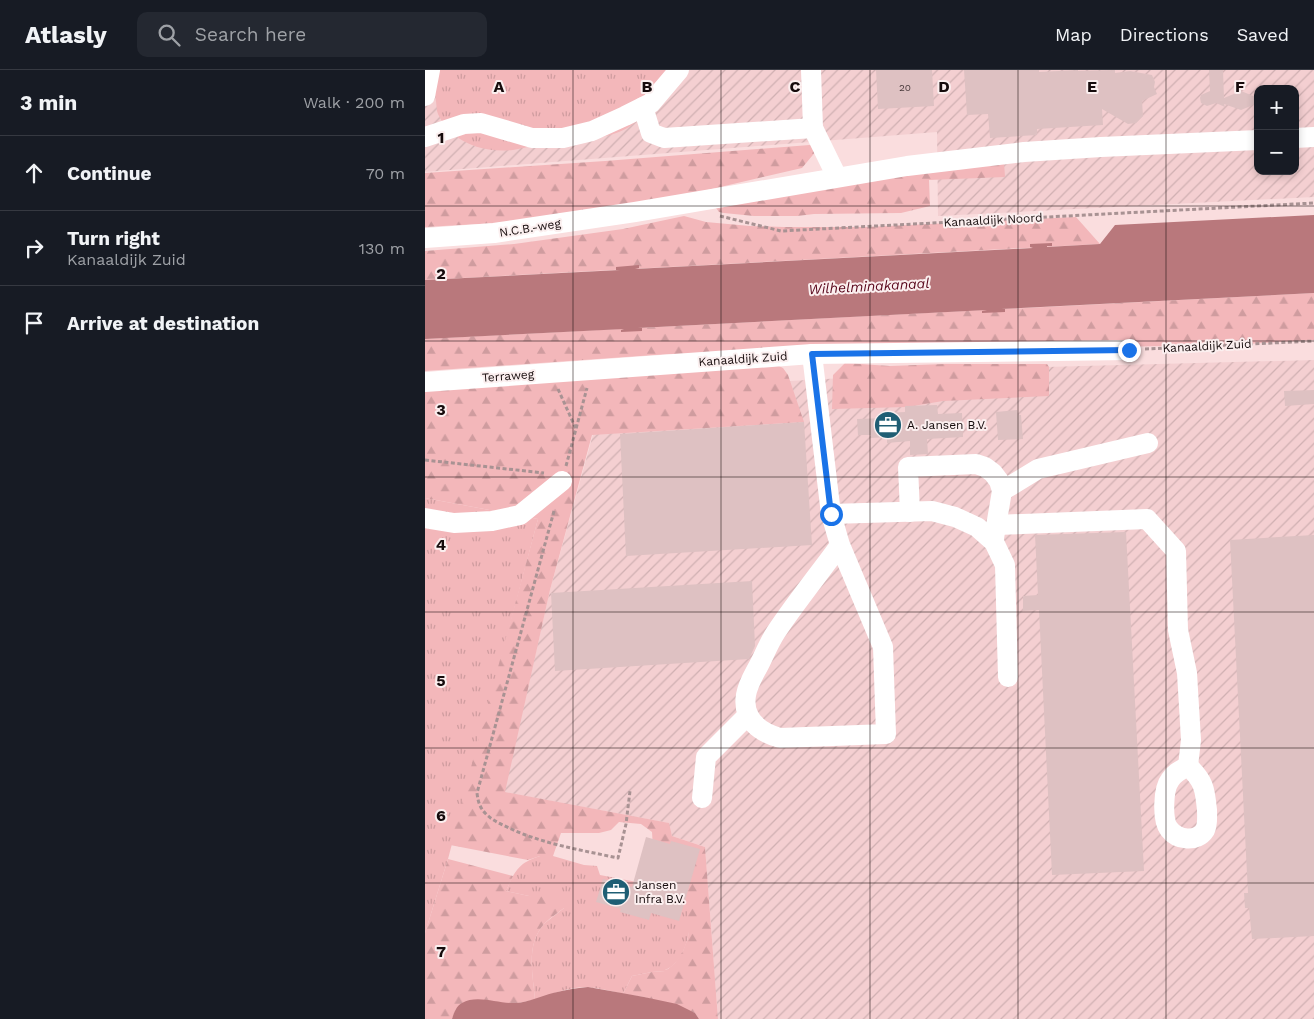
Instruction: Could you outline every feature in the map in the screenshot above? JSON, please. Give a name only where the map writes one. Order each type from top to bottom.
[{"type":"street","points":[[425,96],[430,70]]},
{"type":"street","points":[[425,137],[464,124],[481,123],[532,138],[563,138],[592,130],[643,107],[651,102],[679,70]]},
{"type":"street","points":[[811,70],[813,128],[837,177],[907,166],[1024,152],[1254,140]]},
{"type":"street","points":[[643,107],[651,133],[664,138],[813,128]]},
{"type":"street","points":[[1299,138],[1314,137]]},
{"type":"street","name":"N.C.B.-weg","points":[[425,238],[494,233],[635,212],[837,177]]},
{"type":"street","name":"Kanaaldijk Zuid","points":[[591,370],[812,354],[1129,350]]},
{"type":"street","points":[[812,354],[831,514],[840,545],[883,647],[886,734],[780,738],[769,735],[760,730],[748,715],[746,695],[749,686],[775,633],[840,545]]},
{"type":"street","name":"Terraweg","points":[[425,382],[591,370]]},
{"type":"street","points":[[1002,491],[1039,469],[1148,442]]},
{"type":"street","points":[[910,512],[908,467],[976,464],[985,467],[999,481],[1002,491],[995,534],[1005,565],[1008,677]]},
{"type":"street","points":[[425,518],[454,523],[492,521],[520,515],[558,474]]},
{"type":"street","points":[[831,514],[932,511],[955,517],[995,534],[1147,519],[1176,551],[1178,630],[1187,673],[1191,740],[1188,766]]},
{"type":"street","points":[[702,798],[706,757],[748,715]]},
{"type":"path","name":"Kanaaldijk Noord","points":[[714,214],[781,231],[1314,203]]},
{"type":"path","name":"Kanaaldijk Zuid","points":[[1129,350],[1314,341]]},
{"type":"path","points":[[425,460],[558,474],[576,430],[591,370]]},
{"type":"path","points":[[551,373],[576,430]]},
{"type":"path","points":[[556,505],[477,793],[478,802],[481,809],[495,822],[522,834],[618,858],[626,824],[630,791]]},
{"type":"shaded area","points":[[425,70],[1314,70],[1314,197],[938,216],[937,132],[425,172]]},
{"type":"shaded area","points":[[1314,360],[1314,1019],[718,1019],[705,847],[672,836],[668,823],[504,792],[550,590],[605,391],[1046,367]]},
{"type":"green space","points":[[435,70],[673,70],[642,116],[621,131],[602,137],[505,150],[481,148],[466,142],[452,133],[441,120],[437,111],[434,82]]},
{"type":"green space","points":[[822,144],[802,168],[652,203],[552,220],[425,227],[425,173]]},
{"type":"green space","points":[[1004,162],[1005,177],[929,180],[930,206],[901,213],[754,216],[719,212],[716,208],[922,171]]},
{"type":"green space","points":[[684,216],[706,222],[784,227],[867,227],[1076,217],[1100,244],[425,280],[425,251],[514,244],[623,229]]},
{"type":"green space","points":[[1314,293],[1314,340],[1228,345],[669,354],[425,371],[425,339]]},
{"type":"green space","points":[[845,363],[890,366],[1047,364],[1049,367],[1049,396],[943,401],[907,407],[832,409],[833,375]]},
{"type":"green space","points":[[777,365],[783,368],[788,375],[804,422],[592,435],[550,590],[505,792],[669,823],[672,836],[705,847],[718,1019],[699,1019],[695,1013],[644,997],[623,994],[632,976],[665,971],[675,963],[683,951],[688,938],[687,908],[653,848],[652,832],[641,824],[619,822],[611,830],[599,833],[561,833],[553,856],[540,856],[528,860],[450,845],[538,519],[425,498],[425,387]]},
{"type":"green space","points":[[425,498],[538,519],[448,859],[425,933]]},
{"type":"green space","points":[[540,856],[553,856],[584,865],[597,866],[600,875],[637,882],[677,894],[687,907],[690,923],[687,943],[678,960],[665,971],[632,976],[623,994],[596,988],[580,987],[560,991],[535,1000],[532,960],[535,940],[545,923],[564,908],[529,896],[506,891],[518,869]]},
{"type":"green space","points":[[448,859],[513,876],[506,891],[529,896],[558,897],[563,900],[564,908],[545,923],[535,940],[532,970],[535,1000],[456,1009],[452,1019],[425,1019],[425,933]]},
{"type":"water","name":"Wilhelminakanaal","points":[[1314,215],[1314,293],[1001,309],[1005,309],[1005,312],[982,313],[982,311],[987,310],[638,328],[642,328],[642,331],[621,332],[624,329],[425,339],[425,280],[620,270],[616,270],[616,267],[639,265],[639,268],[635,269],[1033,248],[1030,247],[1030,244],[1052,243],[1052,246],[1047,247],[1100,244],[1115,225]]},
{"type":"water","points":[[588,987],[677,1004],[695,1013],[699,1019],[452,1019],[458,1006],[468,1000],[481,999],[516,1003],[548,994]]},
{"type":"building","points":[[876,70],[932,70],[934,106],[878,109]]},
{"type":"building","points":[[964,70],[1039,70],[1039,72],[1115,70],[1115,73],[1130,71],[1152,75],[1157,94],[1142,101],[1143,116],[1136,123],[1128,124],[1102,109],[1103,125],[1037,129],[1037,135],[990,138],[988,114],[967,115]]},
{"type":"building","points":[[1209,70],[1223,70],[1224,98],[1241,91],[1254,96],[1254,105],[1241,110],[1216,103],[1207,106],[1201,103],[1200,98],[1201,95],[1210,91]]},
{"type":"building","points":[[1314,390],[1314,404],[1285,406],[1284,391]]},
{"type":"building","points":[[937,405],[938,414],[962,413],[963,437],[927,439],[928,454],[910,455],[910,441],[887,443],[887,437],[871,438],[871,435],[858,435],[857,419],[885,418],[885,413],[905,412],[905,406]]},
{"type":"building","points":[[1017,410],[1018,415],[1021,415],[1023,439],[998,440],[996,412]]},
{"type":"building","points":[[804,422],[812,545],[626,556],[620,434]]},
{"type":"building","points":[[1126,532],[1144,871],[1052,875],[1039,610],[1023,611],[1023,596],[1038,595],[1035,535]]},
{"type":"building","points":[[1314,535],[1314,936],[1252,939],[1249,908],[1245,908],[1244,893],[1248,893],[1230,540]]},
{"type":"building","points":[[752,581],[755,646],[749,659],[555,671],[551,593]]},
{"type":"building","points":[[646,837],[670,844],[671,841],[700,849],[679,921],[651,913],[649,920],[620,912],[621,909],[596,902],[603,879],[632,887]]},
{"type":"place","name":"A. Jansen B.V.","points":[[888,425]]},
{"type":"place","name":"Jansen Infra B.V.","points":[[616,892]]},
{"type":"route","points":[[831,514],[812,354],[1129,350]]}]
